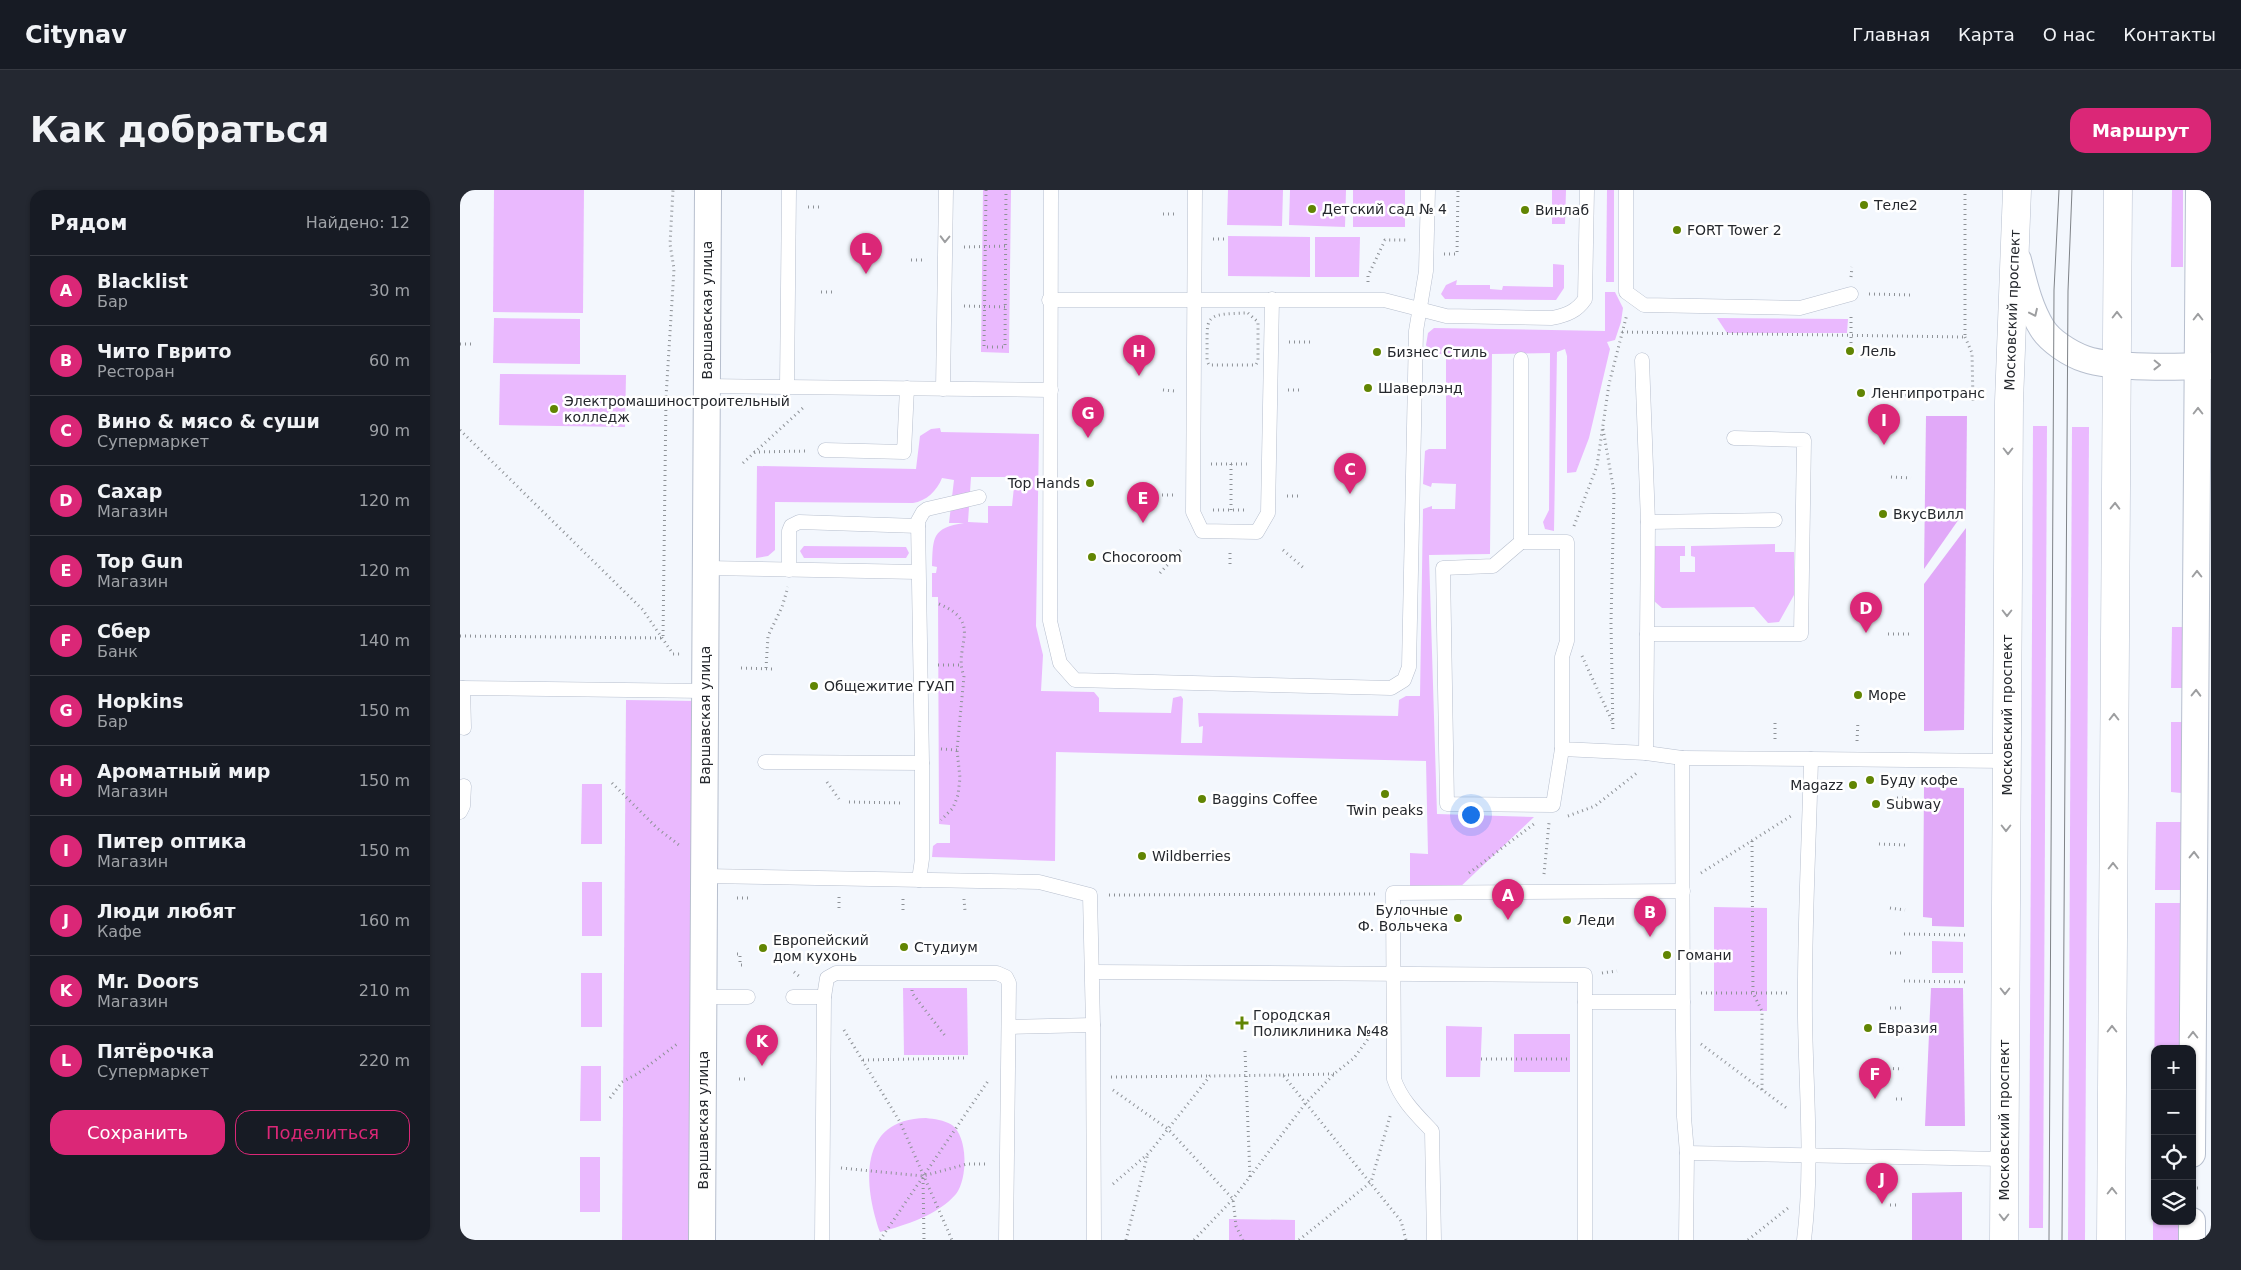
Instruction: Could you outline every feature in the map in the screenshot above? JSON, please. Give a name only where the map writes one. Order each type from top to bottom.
[{"type":"main road","name":"Московский проспект","points":[[2004,1240],[2009,402],[2017,190]]},
{"type":"main road","points":[[2111,1240],[2118,190]]},
{"type":"street","name":"Варшавская улица","points":[[702,1240],[708,190]]},
{"type":"street","points":[[2193,1135],[2202,898],[2205,366],[2199,190]]},
{"type":"street","points":[[2015,249],[2025,288],[2043,330],[2067,350],[2085,359],[2117,364],[2205,366]]},
{"type":"street","points":[[2192,1225],[2192,1240]]},
{"type":"lane","points":[[787,387],[789,190]]},
{"type":"lane","points":[[942,389],[946,190]]},
{"type":"lane","points":[[1051,190],[1050,621],[1060,663],[1075,680],[1391,688],[1404,680],[1409,667],[1416,331],[1426,271],[1428,190]]},
{"type":"lane","points":[[1195,190],[1193,510],[1202,531],[1256,532],[1268,510],[1272,299]]},
{"type":"lane","points":[[1050,300],[1384,300],[1446,316],[1552,318],[1567,315],[1580,307],[1585,299],[1587,288],[1587,190]]},
{"type":"lane","points":[[1626,190],[1626,292],[1644,305],[1800,308],[1851,294]]},
{"type":"lane","points":[[1521,359],[1521,542]]},
{"type":"lane","points":[[1642,360],[1648,522],[1646,753]]},
{"type":"lane","points":[[707,386],[1051,390]]},
{"type":"lane","points":[[825,450],[904,452],[907,388]]},
{"type":"lane","points":[[1647,634],[1802,634],[1804,440],[1734,438]]},
{"type":"lane","points":[[919,880],[922,859],[922,763],[918,526],[920,517],[927,509],[979,497]]},
{"type":"lane","points":[[1648,522],[1775,520]]},
{"type":"lane","points":[[790,570],[789,531],[791,526],[799,522],[918,526]]},
{"type":"lane","points":[[1521,542],[1567,542],[1567,641],[1562,657],[1562,749],[1553,805],[1447,804],[1443,568],[1493,566],[1521,542]]},
{"type":"lane","points":[[706,568],[918,572]]},
{"type":"lane","points":[[464,728],[462,688],[705,691]]},
{"type":"lane","points":[[1562,749],[1646,753],[1682,758],[2006,761]]},
{"type":"lane","points":[[1682,758],[1682,1030],[1684,1117],[1687,1153],[1686,1240]]},
{"type":"lane","points":[[1804,1240],[1808,1192],[1805,993],[1811,759]]},
{"type":"lane","points":[[765,762],[922,763]]},
{"type":"lane","points":[[460,812],[463,806],[464,786]]},
{"type":"lane","points":[[704,876],[1039,882],[1090,895],[1093,972],[1094,1240]]},
{"type":"lane","points":[[1434,1240],[1432,1131],[1398,1090],[1394,1079],[1393,893],[1682,890]]},
{"type":"lane","points":[[822,1240],[824,997],[827,978],[836,973],[912,972],[997,973],[1006,977],[1009,984],[1006,1240]]},
{"type":"lane","points":[[1093,972],[1585,975],[1585,1240]]},
{"type":"lane","points":[[704,997],[748,997]]},
{"type":"lane","points":[[793,997],[824,997]]},
{"type":"lane","points":[[1585,1002],[1683,1002]]},
{"type":"lane","points":[[1009,1027],[1093,1025]]},
{"type":"lane","points":[[1687,1153],[2004,1159]]},
{"type":"path","points":[[663,638],[666,397],[674,269],[670,244],[673,190]]},
{"type":"path","points":[[986,190],[984,347],[1005,347],[1006,190]]},
{"type":"path","points":[[1443,254],[1457,254],[1458,190]]},
{"type":"path","points":[[1965,190],[1965,337],[1972,353],[1972,401]]},
{"type":"path","points":[[1163,214],[1178,214]]},
{"type":"path","points":[[1205,239],[1228,239]]},
{"type":"path","points":[[1368,286],[1368,276],[1385,240],[1411,240]]},
{"type":"path","points":[[911,260],[926,260]]},
{"type":"path","points":[[821,292],[834,292]]},
{"type":"path","points":[[1567,542],[1597,466],[1609,384],[1627,311],[1626,292]]},
{"type":"path","points":[[1851,294],[1913,295]]},
{"type":"path","points":[[964,306],[1006,307]]},
{"type":"path","points":[[1248,313],[1258,322],[1258,361],[1256,365],[1209,365],[1207,361],[1208,325],[1211,317],[1217,314],[1248,313]]},
{"type":"path","points":[[1622,332],[1965,337]]},
{"type":"path","points":[[1286,342],[1313,342]]},
{"type":"path","points":[[460,344],[472,344]]},
{"type":"path","points":[[743,462],[826,388]]},
{"type":"path","points":[[1163,390],[1179,391]]},
{"type":"path","points":[[1285,390],[1300,390]]},
{"type":"path","points":[[1905,395],[1913,396]]},
{"type":"path","points":[[1603,429],[1614,492],[1611,623],[1612,751]]},
{"type":"path","points":[[460,430],[643,610],[673,654],[683,654]]},
{"type":"path","points":[[754,452],[825,450]]},
{"type":"path","points":[[1193,464],[1269,465]]},
{"type":"path","points":[[1231,464],[1231,510]]},
{"type":"path","points":[[1891,478],[1911,478]]},
{"type":"path","points":[[1162,495],[1178,495]]},
{"type":"path","points":[[1284,496],[1299,496]]},
{"type":"path","points":[[1193,510],[1268,510]]},
{"type":"path","points":[[1160,573],[1182,549]]},
{"type":"path","points":[[1230,549],[1230,564]]},
{"type":"path","points":[[1283,550],[1305,569]]},
{"type":"path","points":[[766,668],[768,636],[782,607],[790,570]]},
{"type":"path","points":[[935,603],[952,611],[961,620],[965,630],[965,641],[959,665],[964,676],[957,750],[960,778],[958,795],[953,808],[935,825]]},
{"type":"path","points":[[1567,624],[1613,724]]},
{"type":"path","points":[[1888,634],[1909,634]]},
{"type":"path","points":[[460,636],[663,638]]},
{"type":"path","points":[[935,665],[959,665]]},
{"type":"path","points":[[741,668],[774,668]]},
{"type":"path","points":[[935,749],[957,750]]},
{"type":"path","points":[[612,783],[657,828],[680,846]]},
{"type":"path","points":[[1898,798],[1907,798]]},
{"type":"path","points":[[849,802],[922,803]]},
{"type":"path","points":[[1682,890],[1695,877],[1810,802]]},
{"type":"path","points":[[1542,892],[1550,820]]},
{"type":"path","points":[[1752,841],[1753,993],[1762,1011],[1762,1090]]},
{"type":"path","points":[[1879,844],[1906,845]]},
{"type":"path","points":[[1090,895],[1393,893]]},
{"type":"path","points":[[1890,908],[1905,910]]},
{"type":"path","points":[[1904,934],[1968,935]]},
{"type":"path","points":[[1890,953],[1904,953]]},
{"type":"path","points":[[737,954],[740,954],[740,965],[743,965]]},
{"type":"path","points":[[912,972],[912,994],[946,1037]]},
{"type":"path","points":[[1904,981],[1968,982]]},
{"type":"path","points":[[1714,993],[1767,993]]},
{"type":"path","points":[[824,997],[900,1122],[952,1240]]},
{"type":"path","points":[[1890,1008],[1903,1008]]},
{"type":"path","points":[[610,1098],[622,1082],[636,1074],[704,1024]]},
{"type":"path","points":[[1194,1240],[1233,1199],[1305,1104],[1334,1074],[1354,1058],[1380,1024]]},
{"type":"path","points":[[1682,1030],[1808,1124]]},
{"type":"path","points":[[1245,1051],[1250,1177]]},
{"type":"path","points":[[880,1240],[1008,1053]]},
{"type":"path","points":[[862,1060],[964,1058],[964,1054]]},
{"type":"path","points":[[1481,1059],[1585,1059]]},
{"type":"path","points":[[1878,1068],[1902,1069]]},
{"type":"path","points":[[1094,1077],[1334,1074]]},
{"type":"path","points":[[1284,1075],[1305,1104],[1371,1182],[1401,1221],[1406,1240]]},
{"type":"path","points":[[1094,1201],[1149,1153],[1210,1076]]},
{"type":"path","points":[[739,1079],[747,1079]]},
{"type":"path","points":[[1112,1089],[1168,1129],[1233,1199],[1236,1226],[1243,1240]]},
{"type":"path","points":[[1299,1240],[1371,1182],[1398,1090]]},
{"type":"path","points":[[1896,1099],[1902,1100]]},
{"type":"path","points":[[1126,1240],[1149,1153]]},
{"type":"path","points":[[823,1166],[923,1176],[967,1164],[1007,1165]]},
{"type":"path","points":[[923,1176],[924,1240]]},
{"type":"path","points":[[2196,1188],[2202,1188]]},
{"type":"path","points":[[1748,1240],[1808,1192]]},
{"type":"path","points":[[1890,1204],[1900,1205]]},
{"type":"shaded area","points":[[494,190],[584,190],[583,313],[493,312]]},
{"type":"shaded area","points":[[983,190],[1011,190],[1009,353],[981,352]]},
{"type":"shaded area","points":[[1228,190],[1283,190],[1282,226],[1227,225]]},
{"type":"shaded area","points":[[1290,190],[1346,190],[1345,227],[1289,225]]},
{"type":"shaded area","points":[[1353,190],[1405,190],[1405,227],[1353,227]]},
{"type":"shaded area","points":[[1552,190],[1566,190],[1565,224],[1552,224]]},
{"type":"shaded area","points":[[1607,190],[1614,190],[1614,282],[1606,282]]},
{"type":"shaded area","points":[[2172,190],[2183,190],[2183,267],[2171,267]]},
{"type":"shaded area","points":[[1228,236],[1310,237],[1310,277],[1228,276]]},
{"type":"shaded area","points":[[1315,237],[1360,237],[1359,277],[1315,277]]},
{"type":"shaded area","points":[[1553,264],[1564,265],[1564,288],[1556,300],[1445,299],[1441,294],[1446,285],[1457,280],[1456,285],[1490,285],[1490,289],[1502,290],[1503,286],[1553,287]]},
{"type":"shaded area","points":[[1605,292],[1615,292],[1623,308],[1621,322],[1615,340],[1607,342],[1610,349],[1589,438],[1576,472],[1567,473],[1567,356],[1565,349],[1557,352],[1554,531],[1545,529],[1543,522],[1549,510],[1550,353],[1492,354],[1490,554],[1429,555],[1437,814],[1534,817],[1457,890],[1410,890],[1410,853],[1428,854],[1426,761],[1056,752],[1055,861],[932,857],[933,846],[937,843],[950,843],[950,825],[939,824],[938,597],[932,597],[932,573],[936,573],[937,567],[932,566],[932,556],[934,541],[940,531],[953,525],[964,523],[949,523],[954,480],[942,478],[931,495],[913,503],[775,502],[775,550],[768,556],[756,558],[757,466],[916,469],[920,436],[931,429],[940,428],[941,432],[1039,434],[1036,626],[1043,655],[1041,691],[1094,692],[1099,698],[1099,712],[1171,713],[1173,698],[1181,696],[1183,699],[1181,743],[1202,743],[1203,726],[1199,727],[1198,713],[1398,716],[1399,700],[1406,696],[1420,696],[1423,509],[1432,506],[1432,509],[1455,509],[1456,484],[1432,483],[1431,487],[1423,484],[1425,451],[1429,449],[1446,449],[1446,355],[1429,352],[1426,345],[1428,333],[1434,328],[1605,331]],"holes":[[[971,477],[1015,477],[1012,506],[988,506],[988,523],[968,522]]]},
{"type":"shaded area","points":[[494,318],[580,319],[580,364],[493,363]]},
{"type":"shaded area","points":[[1717,318],[1848,319],[1847,333],[1727,333]]},
{"type":"shaded area","points":[[500,374],[626,375],[625,427],[499,425]]},
{"type":"shaded area","points":[[1926,416],[1967,416],[1966,509],[1924,569]]},
{"type":"shaded area","points":[[2033,426],[2047,426],[2043,1228],[2029,1228]]},
{"type":"shaded area","points":[[2072,427],[2089,427],[2085,1240],[2068,1240]]},
{"type":"shaded area","points":[[1966,528],[1964,730],[1924,731],[1924,584]]},
{"type":"shaded area","points":[[1775,544],[1775,552],[1794,552],[1794,595],[1779,622],[1768,623],[1754,607],[1662,608],[1654,601],[1655,546],[1685,546],[1685,556],[1680,556],[1680,572],[1695,572],[1695,557],[1691,556],[1691,546]]},
{"type":"shaded area","points":[[804,546],[906,547],[909,553],[906,558],[804,558],[800,551]]},
{"type":"shaded area","points":[[2172,627],[2182,627],[2182,688],[2171,688]]},
{"type":"shaded area","points":[[626,700],[697,701],[693,1240],[622,1240]]},
{"type":"shaded area","points":[[2171,722],[2182,722],[2181,793],[2171,792]]},
{"type":"shaded area","points":[[582,784],[602,784],[602,844],[581,844]]},
{"type":"shaded area","points":[[1924,787],[1964,788],[1964,927],[1932,926],[1932,918],[1923,917]]},
{"type":"shaded area","points":[[2156,822],[2181,822],[2180,890],[2155,890]]},
{"type":"shaded area","points":[[582,882],[602,882],[602,936],[582,936]]},
{"type":"shaded area","points":[[2155,903],[2180,903],[2179,1045],[2154,1045]]},
{"type":"shaded area","points":[[1714,907],[1767,908],[1767,1011],[1714,1011]]},
{"type":"shaded area","points":[[1932,941],[1963,942],[1963,973],[1932,973]]},
{"type":"shaded area","points":[[581,973],[602,973],[602,1027],[581,1027]]},
{"type":"shaded area","points":[[903,988],[967,988],[968,1055],[904,1055]]},
{"type":"shaded area","points":[[1931,988],[1963,988],[1965,1126],[1925,1126]]},
{"type":"shaded area","points":[[1446,1026],[1482,1027],[1480,1077],[1446,1077]]},
{"type":"shaded area","points":[[1514,1034],[1570,1034],[1570,1072],[1514,1072]]},
{"type":"shaded area","points":[[581,1066],[601,1066],[601,1121],[580,1121]]},
{"type":"shaded area","points":[[926,1118],[952,1125],[961,1139],[964,1169],[960,1187],[956,1194],[940,1208],[911,1222],[880,1232],[871,1195],[869,1176],[871,1158],[877,1142],[887,1130],[904,1121]]},
{"type":"shaded area","points":[[580,1157],[600,1157],[600,1212],[580,1212]]},
{"type":"shaded area","points":[[1962,1192],[1962,1240],[1912,1240],[1912,1193]]},
{"type":"shaded area","points":[[1229,1219],[1295,1220],[1295,1240],[1229,1240]]},
{"type":"shaded area","points":[[2153,1225],[2179,1225],[2179,1240],[2153,1240]]},
{"type":"tram line","points":[[2049,1240],[2054,290],[2059,190]]},
{"type":"tram line","points":[[2062,1240],[2068,291],[2072,190]]},
{"type":"place","name":"Теле2","points":[[1864,205]]},
{"type":"place","name":"Детский сад № 4","points":[[1312,209]]},
{"type":"place","name":"Винлаб","points":[[1525,210]]},
{"type":"place","name":"FORT Tower 2","points":[[1677,230]]},
{"type":"place","name":"Пятёрочка","points":[[866,274]]},
{"type":"place","name":"Лель","points":[[1850,351]]},
{"type":"place","name":"Бизнес Стиль","points":[[1377,352]]},
{"type":"place","name":"Ароматный мир","points":[[1139,376]]},
{"type":"place","name":"Шаверлэнд","points":[[1368,388]]},
{"type":"place","name":"Ленгипротранс","points":[[1861,393]]},
{"type":"place","name":"Электромашиностроительный колледж","points":[[554,409]]},
{"type":"place","name":"Hopkins","points":[[1088,438]]},
{"type":"place","name":"Питер оптика","points":[[1884,445]]},
{"type":"place","name":"Top Hands","points":[[1090,483]]},
{"type":"place","name":"Вино & мясо & суши","points":[[1350,494]]},
{"type":"place","name":"ВкусВилл","points":[[1883,514]]},
{"type":"place","name":"Top Gun","points":[[1143,523]]},
{"type":"place","name":"Chocoroom","points":[[1092,557]]},
{"type":"place","name":"Сахар","points":[[1866,633]]},
{"type":"place","name":"Общежитие ГУАП","points":[[814,686]]},
{"type":"place","name":"Море","points":[[1858,695]]},
{"type":"place","name":"Буду кофе","points":[[1870,780]]},
{"type":"place","name":"Magazz","points":[[1853,785]]},
{"type":"place","name":"Twin peaks","points":[[1385,794]]},
{"type":"place","name":"Baggins Coffee","points":[[1202,799]]},
{"type":"place","name":"Subway","points":[[1876,804]]},
{"type":"place","name":"Wildberries","points":[[1142,856]]},
{"type":"place","name":"Булочные Ф. Вольчека","points":[[1458,918]]},
{"type":"place","name":"Blacklist","points":[[1508,920]]},
{"type":"place","name":"Леди","points":[[1567,920]]},
{"type":"place","name":"Чито Гврито","points":[[1650,937]]},
{"type":"place","name":"Студиум","points":[[904,947]]},
{"type":"place","name":"Европейский дом кухонь","points":[[763,948]]},
{"type":"place","name":"Гомани","points":[[1667,955]]},
{"type":"place","name":"Городская Поликлиника №48","points":[[1242,1023]]},
{"type":"place","name":"Евразия","points":[[1868,1028]]},
{"type":"place","name":"Mr. Doors","points":[[762,1066]]},
{"type":"place","name":"Сбер","points":[[1875,1099]]},
{"type":"place","name":"Люди любят","points":[[1882,1204]]}]
